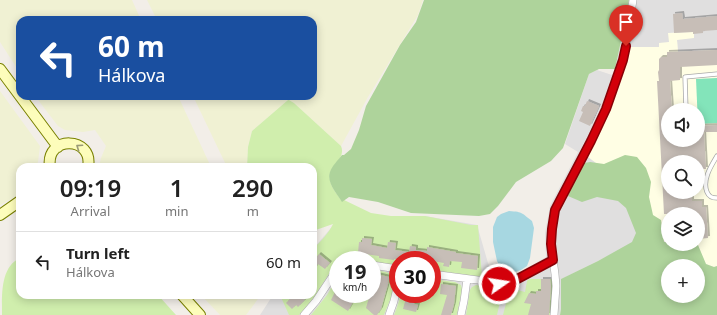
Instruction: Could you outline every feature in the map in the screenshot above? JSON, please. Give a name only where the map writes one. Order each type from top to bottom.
[{"type":"main road","points":[[0,68],[16,90]]},
{"type":"main road","points":[[23,100],[58,146]]},
{"type":"main road","points":[[50,163],[51,154],[54,150],[58,146],[68,143],[73,143],[83,148],[88,158],[88,163]]},
{"type":"main road","points":[[0,215],[16,204]]},
{"type":"main road","points":[[186,299],[200,315]]},
{"type":"street","points":[[554,315],[556,286],[551,244],[555,210],[606,109],[623,60],[632,0]]},
{"type":"street","points":[[441,275],[508,284],[553,260]]},
{"type":"street","points":[[461,315],[467,279]]},
{"type":"street","points":[[304,315],[316,301],[329,282]]},
{"type":"street","points":[[389,315],[393,303]]},
{"type":"lane","points":[[686,103],[685,77],[717,74]]},
{"type":"lane","points":[[717,156],[708,174],[706,185],[708,194],[711,197],[717,198]]},
{"type":"shaded area","points":[[0,0],[132,0],[139,16],[16,16],[16,67],[0,42]]},
{"type":"shaded area","points":[[147,0],[423,0],[418,15],[368,97],[341,146],[289,100],[317,100],[317,16],[155,16]]},
{"type":"shaded area","points":[[629,0],[717,0],[717,50],[678,52],[677,40],[694,32],[669,33],[669,42],[659,47],[631,47],[622,78],[593,142],[612,175],[644,238],[562,279],[560,315],[260,315],[270,299],[317,299],[317,244],[331,228],[375,216],[425,216],[477,225],[492,272],[504,281],[546,257],[545,233],[550,206],[578,152],[565,144],[589,74],[597,70],[612,75],[615,69]]},
{"type":"shaded area","points":[[694,32],[694,38],[677,40],[678,52],[717,50],[717,266],[714,267],[706,264],[700,251],[705,251],[705,207],[661,207],[661,240],[644,238],[612,175],[588,157],[593,142],[622,78],[631,47],[659,47],[659,43],[669,42],[668,33]]},
{"type":"shaded area","points":[[0,91],[40,146],[37,163],[16,163],[16,196],[0,205]]},
{"type":"shaded area","points":[[38,100],[180,100],[209,163],[100,163],[106,146],[95,130],[83,132],[65,130],[58,126]]},
{"type":"shaded area","points":[[195,100],[288,100],[252,131],[248,147],[247,163],[225,163]]},
{"type":"shaded area","points":[[205,299],[258,299],[246,315],[220,315]]},
{"type":"green space","points":[[424,0],[629,0],[615,69],[599,69],[589,74],[563,148],[551,161],[516,182],[490,214],[479,216],[411,213],[378,202],[349,197],[342,202],[329,180],[330,172],[334,165],[342,155],[351,149],[359,130],[366,106],[400,45],[416,22]]},
{"type":"green space","points":[[717,78],[717,123],[705,124],[705,103],[697,103],[696,79]]},
{"type":"green space","points":[[289,100],[341,146],[341,155],[331,171],[330,180],[334,190],[341,200],[342,199],[371,213],[391,216],[425,216],[478,225],[482,277],[441,271],[441,251],[389,251],[389,264],[381,263],[381,251],[329,251],[329,274],[317,293],[317,244],[327,234],[333,224],[317,230],[317,163],[247,163],[248,147],[252,131]]},
{"type":"green space","points":[[625,155],[637,157],[646,168],[651,182],[649,197],[653,215],[661,220],[661,251],[701,251],[704,259],[661,259],[661,303],[705,303],[705,262],[706,264],[714,267],[717,266],[717,315],[560,315],[561,279],[632,242],[636,233],[626,208],[618,201],[597,197],[582,202],[568,196],[572,173],[579,164],[590,162],[604,164]]},
{"type":"green space","points":[[16,260],[16,299],[162,299],[176,315],[2,315],[2,291],[6,275],[13,262]]},
{"type":"green space","points":[[381,271],[389,273],[389,302],[384,315],[311,315],[329,292],[329,303],[381,303]]},
{"type":"green space","points":[[529,279],[552,279],[550,315],[503,315],[510,288],[525,292],[527,281]]},
{"type":"green space","points":[[441,280],[455,282],[461,285],[462,289],[457,315],[394,315],[398,303],[441,303]]},
{"type":"green space","points":[[476,285],[503,289],[497,315],[466,315],[470,290]]},
{"type":"green space","points":[[282,299],[313,299],[299,315],[289,315]]},
{"type":"water","points":[[509,211],[520,212],[532,221],[534,228],[530,258],[527,266],[512,273],[502,270],[497,261],[493,242],[493,227],[497,217]]},
{"type":"building","points":[[682,13],[683,19],[717,16],[717,30],[703,31],[703,33],[693,34],[693,32],[674,33],[673,14]]},
{"type":"building","points":[[717,50],[717,65],[680,67],[680,80],[670,81],[672,103],[661,103],[661,147],[705,147],[706,169],[705,155],[661,155],[661,157],[657,81],[659,81],[659,59],[661,57],[667,57],[667,52]]},
{"type":"building","points":[[587,101],[599,106],[590,126],[579,121],[583,112],[581,111],[583,106],[585,106]]},
{"type":"building","points":[[717,125],[717,132],[705,132],[705,126]]},
{"type":"building","points":[[663,199],[692,199],[692,201],[702,201],[702,207],[664,207]]},
{"type":"building","points":[[705,207],[706,207],[708,238],[705,238]]},
{"type":"building","points":[[362,238],[372,239],[371,245],[387,248],[388,242],[396,243],[395,250],[402,251],[389,251],[389,259],[381,258],[381,251],[358,251],[359,242],[362,242]]},
{"type":"building","points":[[410,246],[416,247],[416,250],[427,251],[409,251]]},
{"type":"building","points":[[427,247],[478,256],[477,270],[461,268],[462,262],[450,261],[449,267],[443,266],[444,263],[441,262],[441,251],[427,251]]},
{"type":"building","points":[[319,254],[329,262],[325,269],[318,264],[317,265],[317,256]]},
{"type":"building","points":[[381,275],[389,277],[381,309],[377,315],[374,315],[366,308],[367,303],[381,303]]},
{"type":"building","points":[[541,279],[550,279],[549,315],[528,315],[531,304],[524,303],[529,293],[536,294],[536,291],[541,291]]},
{"type":"building","points":[[441,284],[456,286],[451,315],[441,315],[447,295],[441,294]]},
{"type":"building","points":[[290,299],[305,300],[298,307],[296,305],[292,309],[286,303]]},
{"type":"building","points":[[336,303],[352,303],[348,311]]},
{"type":"building","points":[[405,303],[414,303],[418,305],[416,312],[403,309]]},
{"type":"route","points":[[499,284],[508,284],[553,260],[551,244],[555,210],[606,109],[623,60],[626,46]]}]
